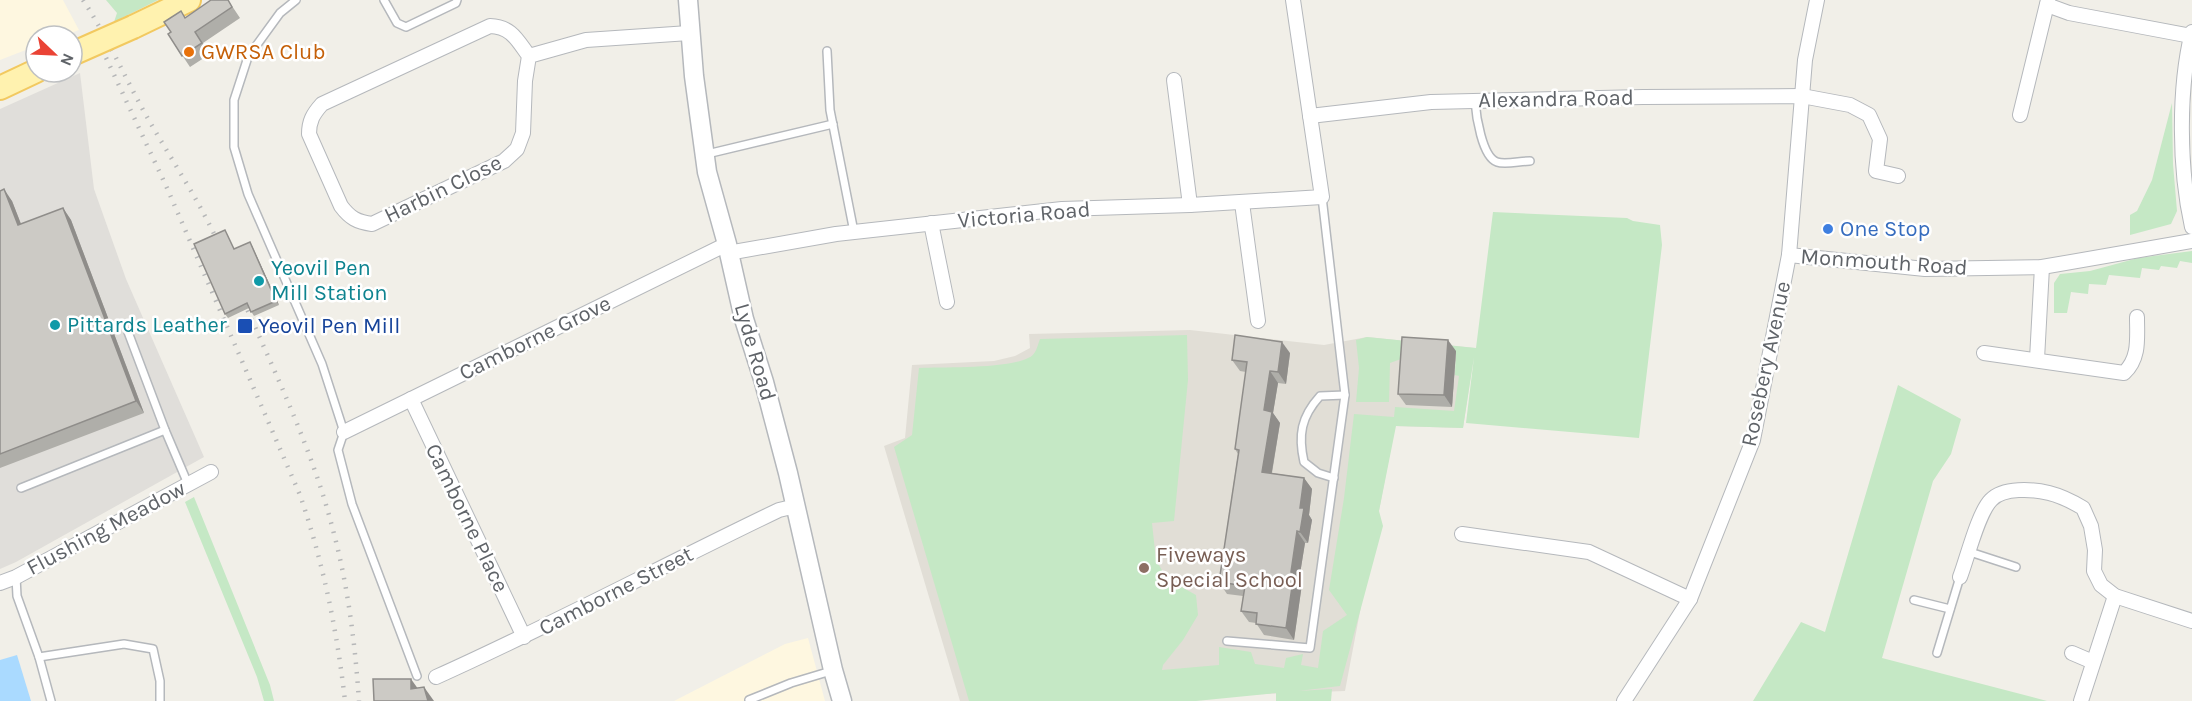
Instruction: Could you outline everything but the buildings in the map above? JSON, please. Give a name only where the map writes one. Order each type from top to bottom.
[{"type":"main road","points":[[84,49],[189,0]]},
{"type":"main road","points":[[0,88],[24,77]]},
{"type":"street","name":"Lyde Road","points":[[688,0],[689,33],[707,172],[744,319],[764,382],[796,506],[842,701]]},
{"type":"street","points":[[1293,0],[1322,197]]},
{"type":"street","name":"Rosebery Avenue","points":[[1624,701],[1690,599],[1753,440],[1790,255],[1805,60],[1817,0]]},
{"type":"street","points":[[2020,115],[2048,3],[2069,13],[2191,34],[2183,97],[2182,154],[2192,227]]},
{"type":"street","name":"Harbin Close","points":[[490,26],[500,26],[512,33],[529,56],[525,81],[523,133],[517,149],[504,161],[372,224],[359,223],[348,216],[341,206],[309,134],[309,123],[322,104],[490,26]]},
{"type":"street","points":[[529,56],[586,40],[689,33]]},
{"type":"street","points":[[1174,80],[1190,205]]},
{"type":"street","name":"Alexandra Road","points":[[1310,116],[1431,102],[1802,96],[1850,105],[1869,116],[1880,139],[1876,171],[1898,176]]},
{"type":"street","name":"Victoria Road","points":[[728,249],[854,232],[1062,209],[1242,203],[1322,197]]},
{"type":"street","points":[[1242,203],[1258,321]]},
{"type":"street","points":[[931,223],[947,302]]},
{"type":"street","name":"Monmouth Road","points":[[1790,255],[1925,269],[2042,267],[2192,241]]},
{"type":"street","name":"Camborne Grove","points":[[344,432],[728,249]]},
{"type":"street","points":[[2037,359],[2042,267]]},
{"type":"street","points":[[1984,353],[2124,373],[2133,365],[2136,351],[2137,317]]},
{"type":"street","name":"Camborne Place","points":[[411,399],[524,637]]},
{"type":"street","name":"Flushing Meadow","points":[[0,583],[16,577],[211,472]]},
{"type":"street","points":[[1960,578],[1973,539],[1990,501],[2000,493],[2025,491],[2050,493],[2083,508],[2091,526],[2095,550],[2094,571],[2101,585],[2115,596],[2192,621]]},
{"type":"street","name":"Camborne Street","points":[[436,677],[524,637],[659,567],[779,510],[796,506]]},
{"type":"street","points":[[1462,534],[1588,552],[1690,599]]},
{"type":"street","points":[[2081,701],[2115,596]]},
{"type":"street","points":[[2072,653],[2093,662]]},
{"type":"lane","points":[[296,0],[280,13],[248,57],[234,100],[234,147],[248,194],[321,364],[344,432],[338,450],[352,504],[417,676]]},
{"type":"lane","points":[[384,0],[397,23],[406,27],[456,3],[457,0]]},
{"type":"lane","points":[[827,51],[833,124],[854,232]]},
{"type":"lane","points":[[1475,101],[1482,140],[1491,158],[1497,162],[1530,161]]},
{"type":"lane","points":[[704,154],[833,124]]},
{"type":"lane","points":[[1227,641],[1310,648],[1345,394],[1322,197]]},
{"type":"lane","points":[[128,332],[188,484]]},
{"type":"lane","points":[[1334,478],[1318,473],[1304,462],[1300,446],[1307,410],[1320,396],[1345,394]]},
{"type":"lane","points":[[21,488],[165,430]]},
{"type":"lane","points":[[1970,552],[2016,567]]},
{"type":"lane","points":[[16,577],[17,596],[39,657],[51,701]]},
{"type":"lane","points":[[1937,653],[1960,578]]},
{"type":"lane","points":[[1914,600],[1950,609]]},
{"type":"lane","points":[[39,657],[124,644],[153,649],[160,681],[160,701]]},
{"type":"lane","points":[[749,700],[791,683],[833,670]]},
{"type":"shaded area","points":[[0,0],[63,0],[76,24],[24,24],[24,51],[0,60]]},
{"type":"shaded area","points":[[56,84],[81,84],[94,189],[126,279],[204,457],[0,569],[0,109]]},
{"type":"shaded area","name":"Fiveways Special School","points":[[1190,330],[1324,345],[1367,337],[1475,348],[1463,428],[1395,426],[1345,691],[1185,697],[1160,701],[960,701],[884,446],[905,438],[912,365],[994,361],[1015,356],[1030,348],[1029,334]]},
{"type":"shaded area","points":[[808,638],[825,701],[674,701],[785,644]]},
{"type":"green space","points":[[106,0],[158,0],[114,22],[117,13]]},
{"type":"green space","points":[[2172,103],[2173,164],[2177,211],[2171,224],[2130,235],[2130,215],[2137,211],[2152,180]]},
{"type":"green space","name":"Fiveways Special School","points":[[1493,212],[1627,218],[1660,225],[1662,245],[1639,438],[1466,423],[1474,357],[1463,428],[1396,426],[1379,511],[1383,526],[1340,686],[1298,691],[1332,689],[1331,701],[1276,701],[1276,693],[1196,701],[969,701],[894,447],[912,435],[919,368],[991,366],[1018,362],[1033,355],[1040,339],[1187,335],[1188,380],[1174,521],[1152,523],[1156,560],[1167,579],[1196,595],[1198,615],[1183,640],[1163,665],[1162,670],[1219,665],[1219,647],[1251,652],[1255,664],[1284,668],[1286,658],[1303,654],[1301,665],[1318,668],[1323,631],[1347,615],[1329,590],[1344,498],[1354,414],[1394,417],[1395,407],[1454,411],[1459,376],[1455,375],[1456,351],[1409,356],[1390,363],[1389,402],[1356,402],[1359,368],[1356,340],[1367,337],[1476,348]]},
{"type":"green space","points":[[2192,251],[2192,263],[2180,261],[2177,268],[2161,266],[2159,270],[2142,268],[2140,278],[2109,275],[2106,285],[2089,284],[2088,294],[2071,292],[2067,313],[2054,313],[2054,283],[2060,274],[2090,271],[2138,258]]},
{"type":"green space","points":[[1898,385],[1961,419],[1951,454],[1933,481],[1882,658],[2047,701],[1753,701],[1801,622],[1825,632]]},
{"type":"green space","points":[[194,497],[270,685],[274,701],[264,701],[257,677],[185,502]]},
{"type":"water","points":[[17,655],[31,701],[0,701],[0,660]]},
{"type":"railway","points":[[83,0],[221,249]]},
{"type":"railway","points":[[94,32],[167,188],[300,495],[316,545],[328,596],[345,701]]},
{"type":"railway","points":[[240,293],[291,410],[324,499],[347,593],[359,701]]},
{"type":"place","name":"GWRSA Club","points":[[189,52]]},
{"type":"place","name":"One Stop","points":[[1828,229]]},
{"type":"place","name":"Yeovil Pen Mill Station","points":[[259,281]]},
{"type":"place","name":"Pittards Leather","points":[[55,325]]},
{"type":"place","name":"Yeovil Pen Mill","points":[[245,326]]},
{"type":"place","name":"Fiveways Special School","points":[[1144,568]]}]
